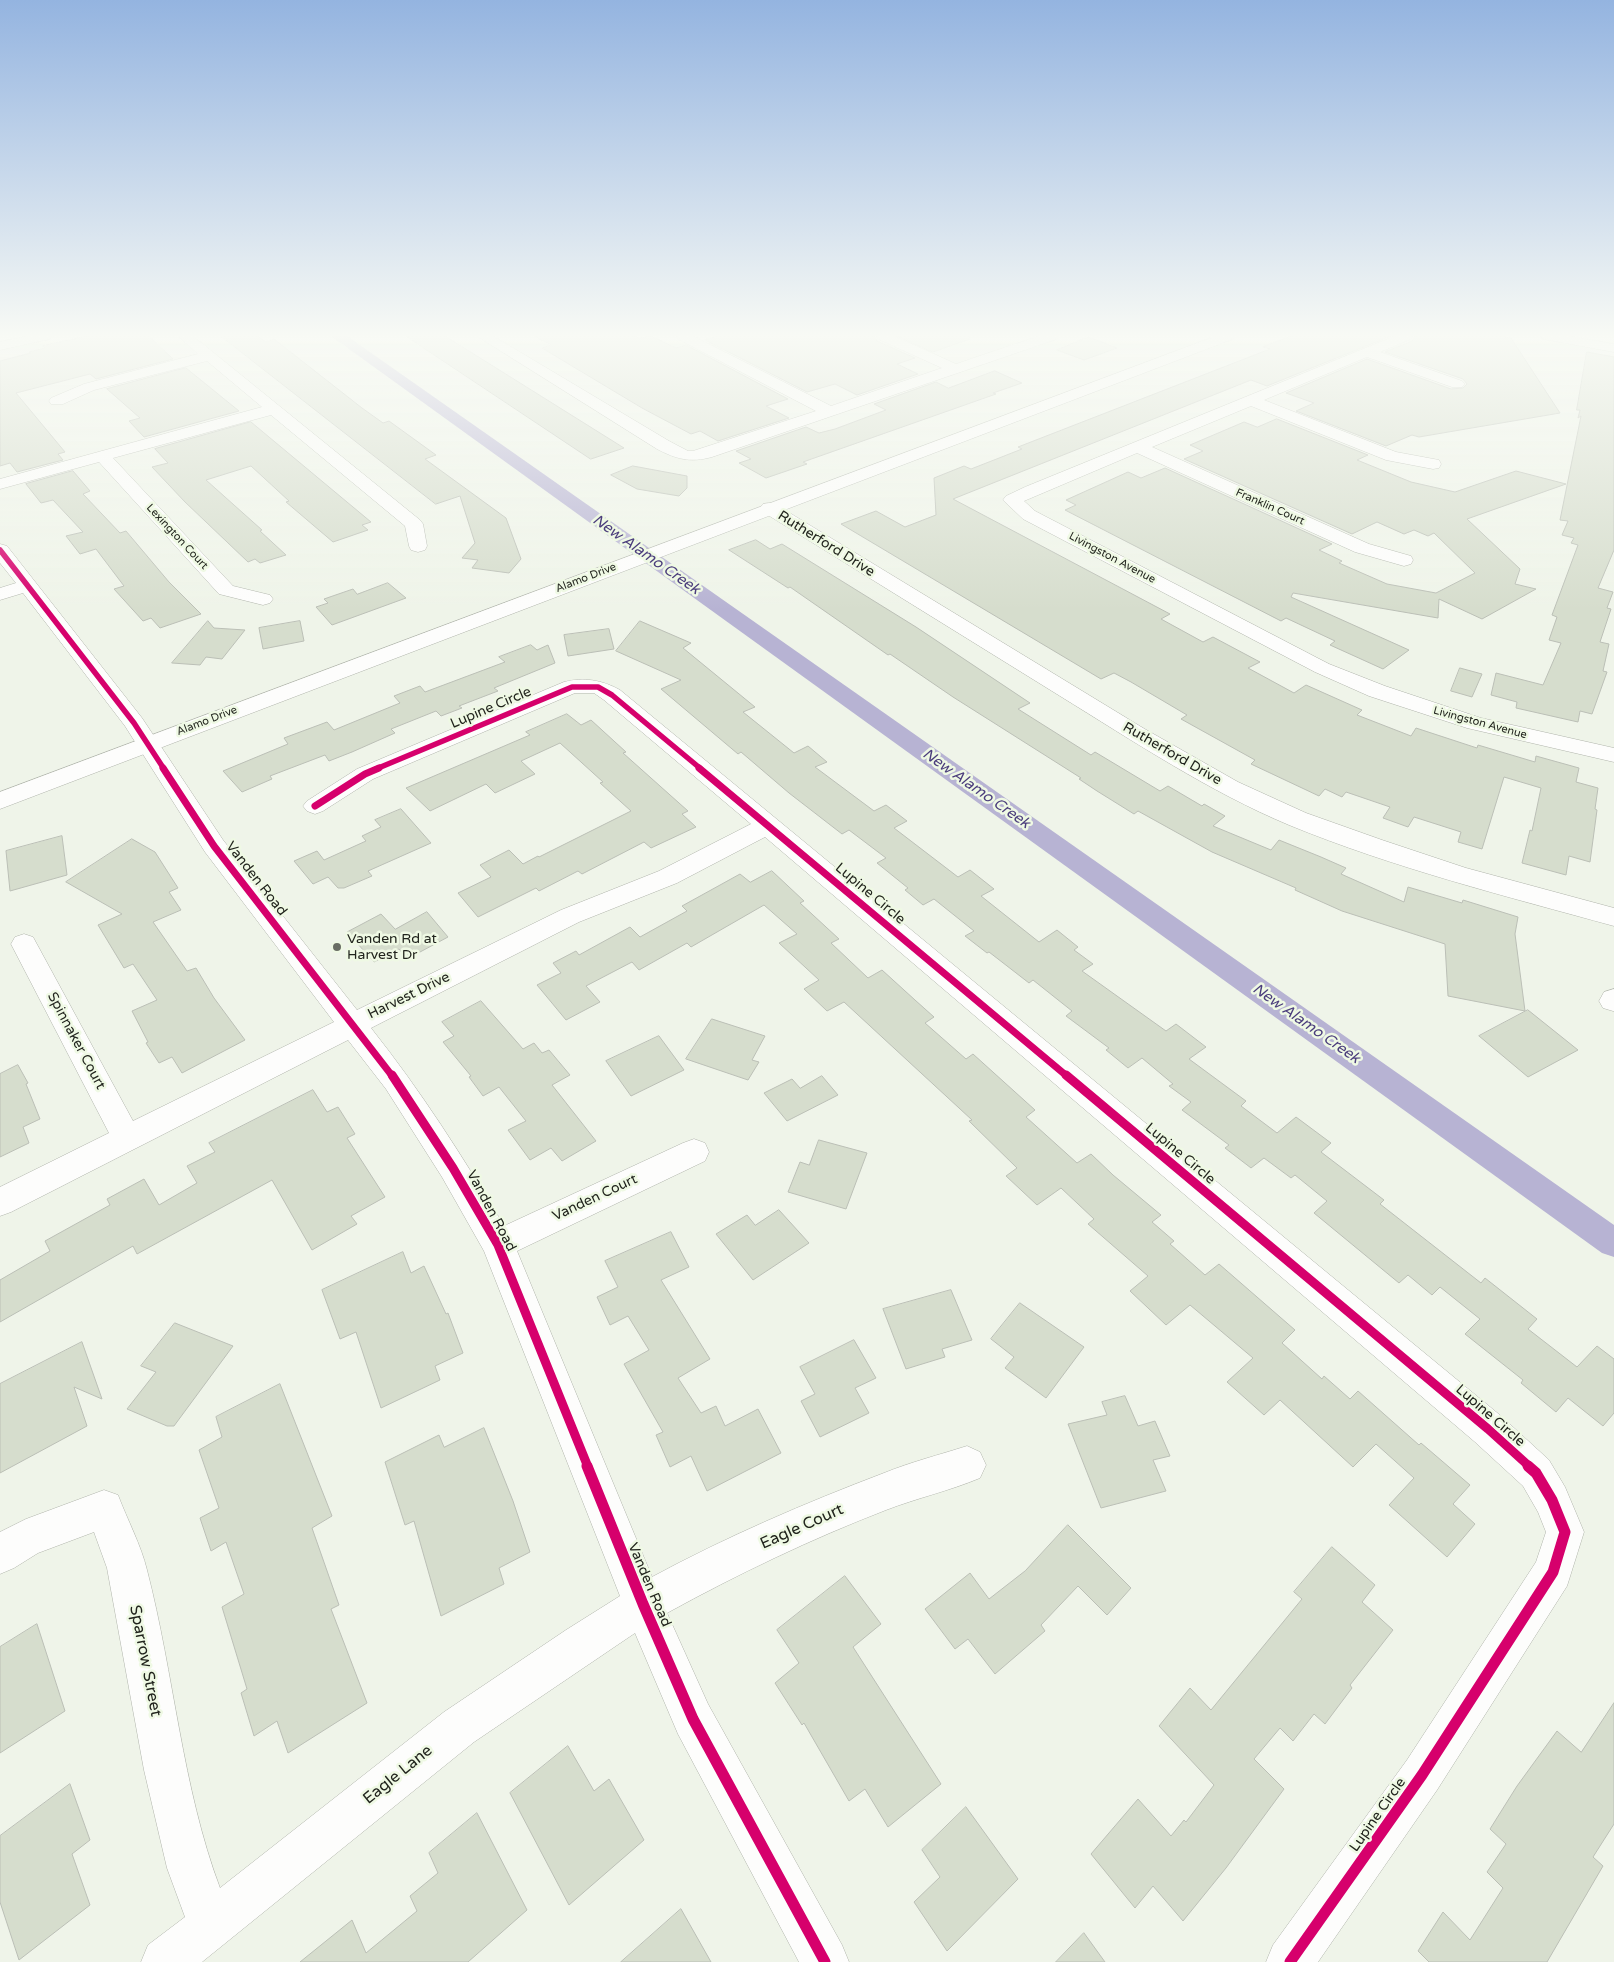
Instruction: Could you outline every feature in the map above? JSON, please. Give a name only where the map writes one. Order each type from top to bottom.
[{"type":"street","points":[[0,484],[206,428]]},
{"type":"street","points":[[297,428],[414,524],[418,546]]},
{"type":"street","points":[[633,428],[663,446],[690,458],[714,452],[783,428]]},
{"type":"street","name":"Alamo Drive","points":[[0,801],[984,428]]},
{"type":"street","name":"Livingston Avenue","points":[[1184,428],[1030,490],[1012,500],[1029,515],[1322,668],[1377,692],[1475,723],[1614,755]]},
{"type":"street","points":[[1320,428],[1392,456],[1433,464]]},
{"type":"street","name":"Franklin Court","points":[[1138,447],[1362,548],[1404,560]]},
{"type":"street","name":"Lexington Court","points":[[102,456],[226,590],[263,599]]},
{"type":"street","name":"Rutherford Drive","points":[[769,508],[1135,733],[1255,799],[1297,819],[1458,874],[1614,917]]},
{"type":"street","name":"Vanden Road","points":[[0,550],[132,721],[214,846],[396,1081],[454,1168],[498,1245],[643,1604],[693,1719],[825,1962]]},
{"type":"street","points":[[0,594],[27,586]]},
{"type":"street","name":"Lupine Circle","points":[[315,806],[365,774],[572,687],[598,686],[612,695],[1488,1429],[1536,1473],[1552,1500],[1565,1532],[1553,1572],[1422,1775],[1290,1962]]},
{"type":"street","name":"Harvest Drive","points":[[0,1202],[570,916],[668,876],[768,826]]},
{"type":"street","name":"Spinnaker Court","points":[[24,944],[127,1138]]},
{"type":"street","name":"Vanden Court","points":[[498,1245],[545,1221],[694,1152]]},
{"type":"street","name":"Eagle Court","points":[[643,1604],[696,1575],[782,1535],[885,1492],[967,1465]]},
{"type":"street","name":"Sparrow Street","points":[[0,1554],[26,1538],[104,1509],[127,1568],[166,1770],[190,1868],[211,1925]]},
{"type":"street","name":"Eagle Lane","points":[[165,1962],[459,1727],[580,1644],[643,1604]]},
{"type":"building","points":[[0,428],[45,428],[65,452],[58,454],[63,460],[17,472],[10,463],[0,466]]},
{"type":"building","points":[[135,428],[178,428],[144,437]]},
{"type":"building","points":[[231,428],[258,428],[371,522],[362,525],[368,530],[333,542],[286,502],[289,501],[251,466],[206,480],[262,530],[260,531],[286,555],[260,563],[255,559],[248,562],[185,502],[152,467],[168,463],[155,449]]},
{"type":"building","points":[[338,428],[398,428],[436,455],[425,459],[506,518],[521,559],[509,573],[472,568],[478,560],[462,558],[475,543],[460,496],[436,504]]},
{"type":"building","points":[[544,428],[591,428],[624,448],[591,459]]},
{"type":"building","points":[[679,428],[759,428],[718,441],[700,431],[691,434]]},
{"type":"building","points":[[804,428],[819,433],[835,429],[901,428],[803,462],[807,464],[766,478],[739,463],[751,459],[736,451]]},
{"type":"building","points":[[1068,428],[1132,428],[953,499],[1170,614],[1161,619],[1203,642],[1213,637],[1260,662],[1248,668],[1294,693],[1306,685],[1362,710],[1357,715],[1411,736],[1416,728],[1477,748],[1478,745],[1535,762],[1536,756],[1579,768],[1576,782],[1598,788],[1590,862],[1569,856],[1566,875],[1522,863],[1530,830],[1532,831],[1541,788],[1504,777],[1482,849],[1458,842],[1461,832],[1414,817],[1408,827],[1383,818],[1390,807],[1346,792],[1342,797],[1325,789],[1319,796],[1251,764],[1255,760],[1181,719],[1187,715],[1131,682],[1114,673],[1101,679],[841,524],[876,511],[905,527],[936,515],[934,478],[964,466],[971,469],[1022,449],[1018,447]]},
{"type":"building","points":[[1231,428],[1299,428],[1368,455],[1357,460],[1411,482],[1455,492],[1516,471],[1566,484],[1467,519],[1520,569],[1515,584],[1536,589],[1482,619],[1439,599],[1438,618],[1293,593],[1291,597],[1409,650],[1383,669],[1330,645],[1335,641],[1286,618],[1281,621],[1065,510],[1076,505],[1066,500],[1128,472],[1141,478],[1165,468],[1332,544],[1319,550],[1342,561],[1339,563],[1387,584],[1436,593],[1475,573],[1434,533],[1428,536],[1414,530],[1404,534],[1377,522],[1352,534],[1184,459],[1203,451],[1190,445]]},
{"type":"building","points":[[1339,428],[1474,428],[1419,437],[1412,435],[1386,446]]},
{"type":"building","points":[[1579,428],[1614,428],[1614,550],[1598,588],[1613,592],[1607,608],[1611,609],[1600,642],[1609,644],[1603,671],[1607,672],[1592,714],[1580,711],[1578,722],[1516,708],[1517,702],[1491,695],[1496,673],[1543,685],[1561,643],[1549,640],[1557,617],[1552,615],[1578,545],[1571,543],[1574,538],[1562,535],[1568,521],[1560,520]]},
{"type":"building","points":[[633,466],[687,476],[687,488],[679,496],[637,489],[611,475]]},
{"type":"building","points":[[73,471],[90,491],[83,494],[120,533],[126,531],[169,582],[201,614],[160,628],[151,618],[143,621],[114,589],[124,586],[96,549],[80,554],[66,536],[83,532],[53,500],[41,503],[26,484]]},
{"type":"building","points":[[756,540],[770,549],[782,544],[916,627],[1030,703],[1018,709],[1091,755],[1095,752],[1160,791],[1168,786],[1202,806],[1204,804],[1225,816],[1213,826],[1271,850],[1279,840],[1346,868],[1341,874],[1404,902],[1408,887],[1462,903],[1463,900],[1518,917],[1515,934],[1525,1011],[1448,996],[1445,944],[1342,911],[1295,890],[1296,888],[1212,852],[1138,811],[1134,814],[890,654],[888,655],[790,587],[788,588],[729,550]]},
{"type":"building","points":[[388,583],[406,598],[332,625],[316,607],[328,603],[324,599],[353,589],[357,594]]},
{"type":"building","points":[[208,621],[214,628],[245,630],[222,659],[206,657],[200,665],[172,663]]},
{"type":"building","points":[[300,621],[304,641],[263,649],[259,628]]},
{"type":"building","points":[[640,621],[691,643],[683,648],[755,707],[743,712],[794,753],[808,746],[827,762],[815,767],[874,811],[886,805],[907,821],[894,828],[958,877],[970,870],[994,889],[981,896],[1039,942],[1057,930],[1078,947],[1074,950],[1093,964],[1082,971],[1166,1031],[1176,1024],[1206,1047],[1189,1059],[1246,1101],[1241,1106],[1277,1133],[1296,1117],[1331,1143],[1321,1152],[1384,1200],[1380,1204],[1481,1283],[1485,1278],[1537,1319],[1528,1329],[1577,1367],[1597,1346],[1614,1359],[1614,1413],[1603,1426],[1568,1398],[1556,1412],[1521,1383],[1523,1380],[1465,1334],[1480,1319],[1440,1287],[1432,1295],[1408,1275],[1399,1283],[1314,1213],[1327,1201],[1295,1175],[1291,1178],[1264,1158],[1251,1168],[1225,1148],[1229,1145],[1182,1110],[1191,1102],[1169,1086],[1173,1084],[1142,1058],[1128,1068],[1106,1050],[1109,1048],[1066,1016],[1072,1011],[1033,980],[1029,983],[965,936],[974,931],[934,899],[923,905],[905,890],[908,888],[877,863],[886,858],[849,830],[842,834],[789,793],[741,752],[738,754],[661,689],[681,680],[616,651]]},
{"type":"building","points":[[609,629],[614,649],[568,656],[564,635]]},
{"type":"building","points":[[531,645],[537,650],[548,645],[555,663],[494,688],[498,691],[459,706],[462,708],[441,716],[436,711],[391,729],[395,733],[352,752],[329,761],[325,755],[270,776],[272,779],[242,792],[223,771],[288,744],[284,738],[327,722],[334,730],[400,703],[394,696],[420,686],[425,692],[505,662],[499,657]]},
{"type":"building","points":[[1460,668],[1482,674],[1472,697],[1451,691]]},
{"type":"building","points":[[567,714],[581,725],[591,720],[626,752],[623,753],[688,811],[682,814],[696,827],[651,848],[644,842],[582,874],[578,871],[539,891],[536,888],[478,917],[458,893],[491,877],[480,865],[509,850],[523,864],[631,811],[600,783],[603,782],[560,743],[521,761],[535,774],[495,793],[486,784],[430,811],[406,788],[530,735],[526,732]]},
{"type":"building","points":[[401,809],[431,843],[368,871],[372,876],[344,888],[338,888],[328,877],[313,884],[294,861],[317,851],[324,860],[366,841],[362,836],[381,827],[375,820]]},
{"type":"building","points":[[62,836],[67,875],[10,891],[6,851]]},
{"type":"building","points":[[132,839],[155,852],[178,888],[169,892],[181,910],[153,922],[187,971],[196,968],[214,998],[245,1040],[182,1073],[172,1057],[159,1063],[146,1043],[148,1042],[132,1011],[157,1000],[133,964],[124,968],[98,925],[122,914],[66,882]]},
{"type":"building","points":[[772,871],[804,901],[800,903],[839,939],[831,943],[868,978],[882,970],[934,1017],[925,1023],[966,1059],[973,1054],[1035,1110],[1026,1117],[1077,1163],[1091,1154],[1161,1215],[1152,1222],[1174,1241],[1170,1244],[1205,1275],[1219,1264],[1295,1330],[1282,1343],[1322,1379],[1324,1376],[1350,1399],[1358,1391],[1419,1445],[1421,1443],[1470,1485],[1453,1504],[1475,1524],[1447,1557],[1389,1505],[1414,1478],[1376,1444],[1353,1467],[1280,1400],[1264,1415],[1227,1382],[1253,1358],[1190,1305],[1166,1325],[1130,1291],[1148,1276],[1088,1224],[1094,1219],[1061,1188],[1037,1205],[1006,1176],[1017,1168],[969,1121],[972,1120],[844,1002],[827,1011],[804,989],[819,980],[779,943],[797,934],[764,905],[691,947],[687,943],[639,970],[632,962],[586,986],[600,1002],[566,1020],[537,985],[561,973],[553,963],[576,951],[579,955],[630,927],[640,937],[687,911],[682,906],[740,874],[750,882]]},
{"type":"building","points":[[427,912],[448,937],[407,959],[399,949],[374,962],[347,932],[381,914],[395,929]]},
{"type":"building","points":[[481,1001],[523,1049],[534,1043],[542,1053],[549,1050],[570,1075],[552,1085],[596,1141],[562,1161],[551,1148],[530,1160],[508,1130],[526,1121],[499,1087],[483,1096],[469,1077],[471,1076],[443,1042],[454,1036],[442,1022]]},
{"type":"building","points":[[1528,1010],[1578,1050],[1528,1077],[1479,1036]]},
{"type":"building","points":[[712,1019],[765,1036],[752,1060],[759,1062],[748,1080],[686,1059]]},
{"type":"building","points":[[659,1036],[684,1070],[631,1096],[606,1061]]},
{"type":"building","points":[[18,1065],[28,1083],[26,1084],[40,1119],[23,1127],[29,1143],[0,1157],[0,1074]]},
{"type":"building","points":[[822,1076],[838,1095],[787,1121],[764,1093],[792,1079],[800,1088]]},
{"type":"building","points":[[313,1090],[327,1112],[338,1107],[355,1134],[347,1138],[385,1197],[351,1216],[357,1224],[312,1250],[272,1180],[137,1254],[133,1246],[0,1322],[0,1280],[50,1251],[45,1241],[110,1205],[107,1199],[144,1179],[159,1205],[197,1183],[187,1166],[215,1152],[209,1143]]},
{"type":"building","points":[[819,1140],[867,1153],[846,1209],[788,1192],[800,1162],[809,1165]]},
{"type":"building","points":[[779,1210],[809,1243],[753,1280],[716,1234],[747,1215],[755,1225]]},
{"type":"building","points":[[671,1232],[689,1267],[661,1280],[710,1359],[678,1378],[701,1413],[716,1406],[725,1426],[758,1409],[781,1453],[707,1491],[691,1456],[670,1467],[656,1435],[663,1432],[624,1364],[649,1350],[628,1316],[610,1325],[597,1297],[618,1287],[605,1261]]},
{"type":"building","points":[[403,1252],[411,1273],[424,1266],[446,1314],[448,1313],[463,1353],[435,1366],[440,1380],[381,1408],[356,1332],[340,1339],[322,1290]]},
{"type":"building","points":[[951,1290],[972,1340],[942,1349],[945,1357],[906,1369],[883,1309]]},
{"type":"building","points":[[1020,1303],[1084,1347],[1046,1398],[1005,1368],[1014,1357],[991,1339]]},
{"type":"building","points":[[175,1323],[233,1346],[174,1426],[167,1426],[127,1409],[156,1372],[141,1366]]},
{"type":"building","points":[[854,1340],[876,1378],[855,1388],[869,1413],[820,1437],[801,1401],[815,1394],[800,1367]]},
{"type":"building","points":[[82,1342],[102,1399],[74,1387],[87,1426],[0,1473],[0,1384]]},
{"type":"building","points":[[280,1384],[332,1516],[312,1528],[339,1605],[331,1609],[367,1703],[288,1753],[277,1721],[254,1736],[241,1693],[247,1689],[222,1607],[244,1594],[226,1542],[211,1551],[200,1518],[219,1508],[199,1450],[222,1437],[216,1417]]},
{"type":"building","points":[[1125,1396],[1138,1426],[1155,1421],[1170,1456],[1153,1460],[1166,1491],[1101,1508],[1068,1424],[1107,1415],[1102,1402]]},
{"type":"building","points":[[484,1428],[513,1501],[530,1552],[499,1568],[504,1584],[441,1616],[414,1521],[405,1525],[385,1462],[439,1435],[444,1447]]},
{"type":"building","points":[[1068,1525],[1131,1588],[1107,1615],[1078,1586],[1041,1625],[1045,1631],[995,1674],[968,1639],[955,1649],[925,1609],[970,1573],[989,1599],[1025,1571]]},
{"type":"building","points":[[1332,1547],[1375,1585],[1362,1602],[1393,1630],[1350,1685],[1352,1688],[1325,1724],[1314,1714],[1293,1741],[1280,1728],[1254,1759],[1284,1789],[1226,1868],[1183,1921],[1153,1886],[1135,1908],[1091,1854],[1138,1799],[1171,1836],[1184,1820],[1186,1822],[1214,1785],[1159,1726],[1190,1688],[1211,1710],[1302,1599],[1294,1592]]},
{"type":"building","points":[[845,1576],[881,1624],[853,1647],[941,1784],[888,1827],[865,1789],[849,1801],[804,1723],[802,1725],[775,1683],[799,1663],[777,1630]]},
{"type":"building","points":[[37,1624],[65,1711],[0,1753],[0,1647]]},
{"type":"building","points":[[1614,1703],[1614,1824],[1593,1857],[1603,1866],[1547,1962],[1429,1962],[1418,1951],[1443,1912],[1470,1940],[1503,1888],[1487,1872],[1506,1844],[1490,1829],[1517,1786],[1557,1731],[1581,1752]]},
{"type":"building","points":[[568,1746],[594,1791],[609,1779],[644,1840],[569,1905],[510,1793]]},
{"type":"building","points":[[70,1784],[90,1840],[72,1854],[90,1905],[19,1960],[0,1902],[0,1836]]},
{"type":"building","points":[[966,1807],[1018,1879],[947,1951],[914,1902],[940,1877],[922,1850]]},
{"type":"building","points":[[477,1813],[527,1910],[468,1962],[300,1962],[352,1920],[366,1953],[417,1911],[410,1896],[438,1873],[429,1853]]},
{"type":"building","points":[[681,1909],[711,1962],[621,1962]]},
{"type":"building","points":[[1084,1933],[1105,1962],[1056,1962]]},
{"type":"waterway","name":"New Alamo Creek","points":[[467,428],[1614,1243]]},
{"type":"cycle path","points":[[0,550],[134,723],[214,846],[396,1081],[453,1168],[498,1245],[643,1604],[693,1719],[825,1962]]},
{"type":"cycle path","points":[[315,806],[365,774],[572,687],[598,687],[612,695],[1488,1429],[1536,1473],[1552,1500],[1565,1532],[1553,1572],[1422,1775],[1290,1962]]},
{"type":"place","name":"Vanden Rd at Harvest Dr","points":[[337,947]]}]
